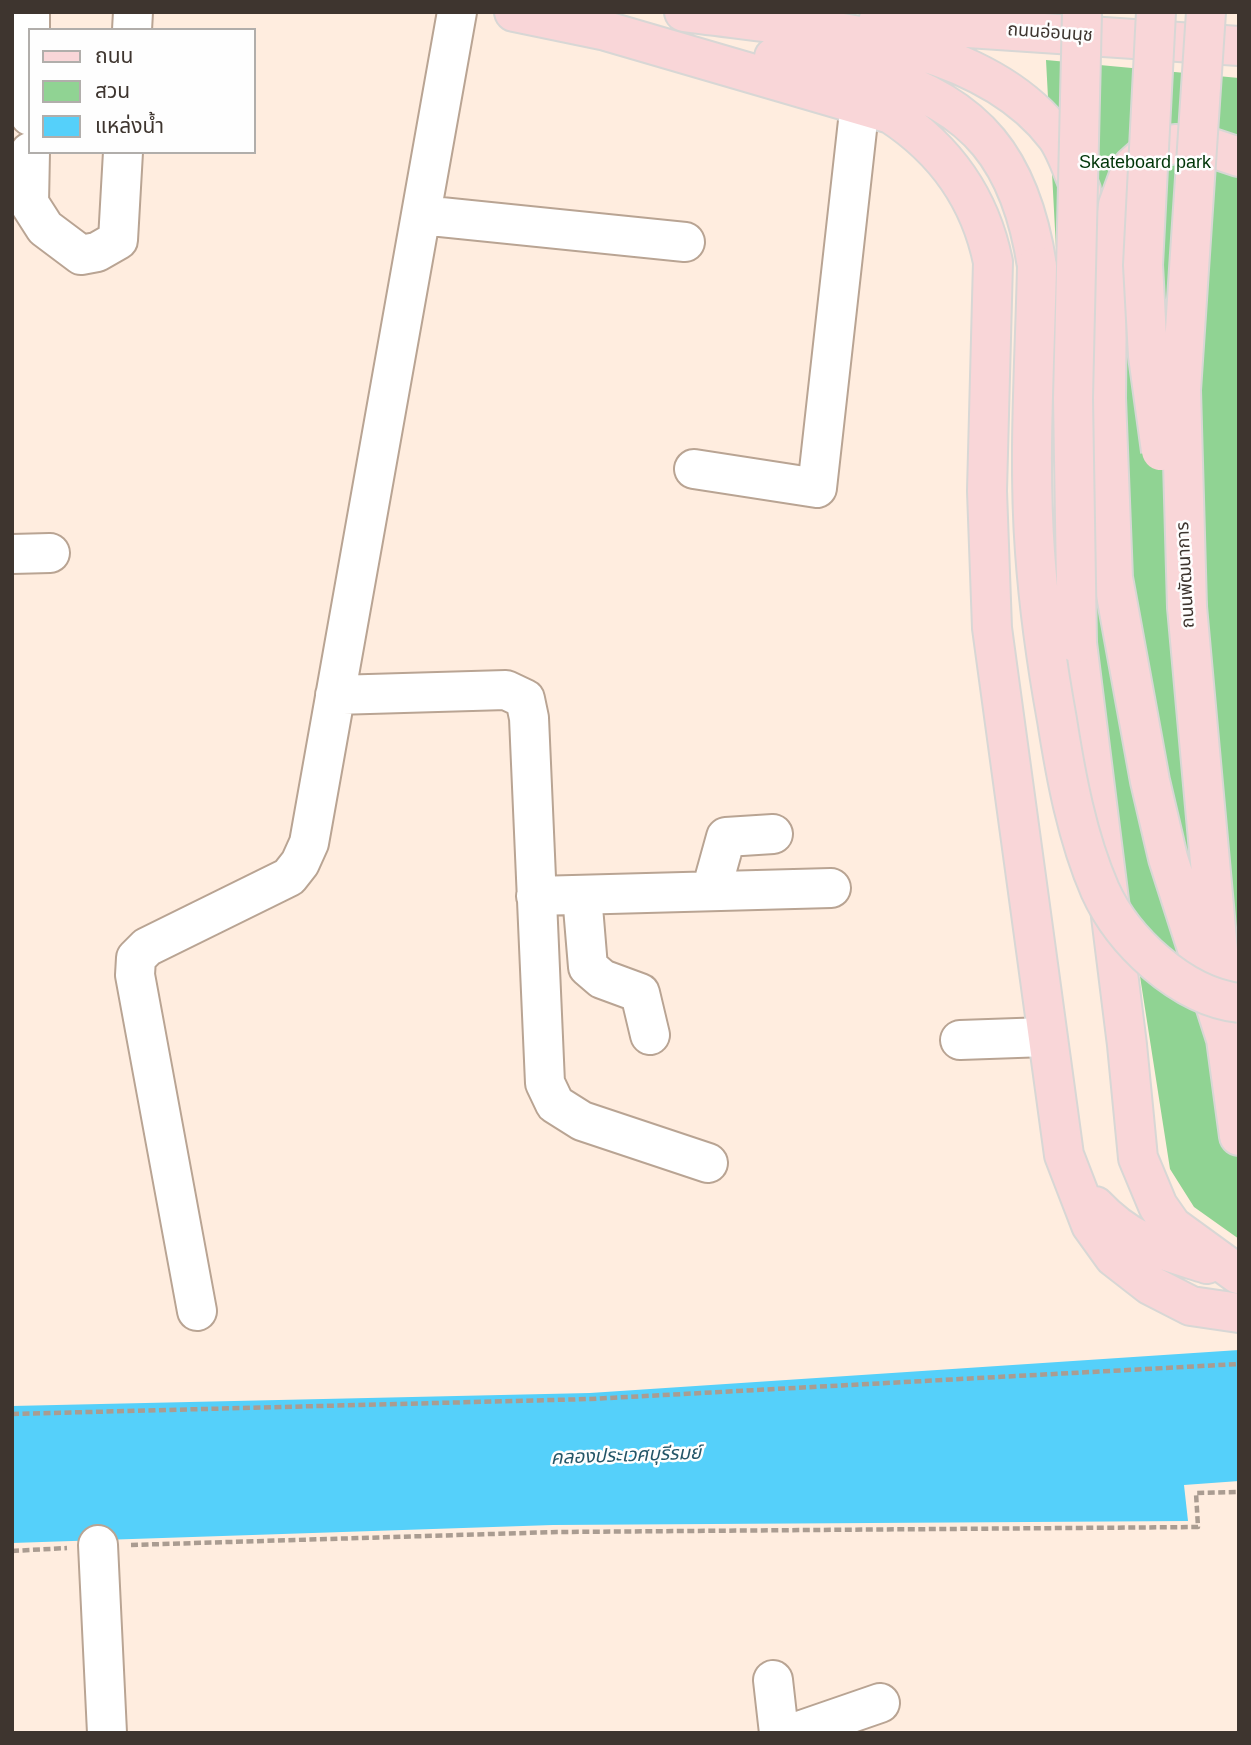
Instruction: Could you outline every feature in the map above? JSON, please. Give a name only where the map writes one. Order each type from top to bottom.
[{"type":"main road","points":[[514,12],[607,31],[872,73],[913,87],[973,125],[1000,154],[1017,185],[1031,224],[1037,266],[1033,448],[1035,551],[1043,632],[1067,782],[1091,864],[1114,915],[1135,941],[1170,972],[1209,995],[1239,1003]]},
{"type":"main road","points":[[684,12],[860,36],[915,49],[961,67],[1024,103],[1057,138],[1083,194],[1107,286]]},
{"type":"main road","name":"ถนนอ่อนนุช","points":[[735,12],[1239,46]]},
{"type":"main road","points":[[1082,12],[1073,398],[1077,643],[1138,1158],[1158,1206],[1172,1226],[1238,1274]]},
{"type":"main road","points":[[1156,12],[1143,265],[1148,356],[1161,449],[1184,555]]},
{"type":"main road","name":"ถนนพัฒนาการ","points":[[1206,12],[1181,376],[1184,555],[1228,1052],[1239,1136]]},
{"type":"main road","points":[[607,31],[891,114],[918,132],[939,152],[976,204],[987,229],[993,262],[987,491],[992,628],[1064,1155],[1091,1225],[1114,1257],[1150,1285],[1191,1306],[1239,1313]]},
{"type":"main road","points":[[1228,1052],[1168,858],[1147,768],[1113,578],[1106,398],[1107,286],[1118,205],[1132,167],[1152,149],[1175,144],[1206,146],[1239,157]]},
{"type":"main road","points":[[1064,1155],[1096,1206],[1122,1232],[1150,1246],[1238,1274]]},
{"type":"street","points":[[197,1311],[135,975],[136,958],[147,947],[289,877],[300,863],[309,842],[457,12]]},
{"type":"street","points":[[694,469],[817,488],[860,103]]},
{"type":"street","points":[[30,154],[29,203],[44,228],[81,255],[97,252],[118,240],[123,154]]},
{"type":"street","points":[[421,215],[685,242]]},
{"type":"street","points":[[12,554],[50,553]]},
{"type":"street","points":[[335,695],[506,690],[525,699],[545,1083],[555,1104],[582,1121],[708,1163]]},
{"type":"street","points":[[710,891],[726,836],[773,834]]},
{"type":"street","points":[[536,896],[831,888]]},
{"type":"street","points":[[582,895],[588,967],[602,979],[640,993],[650,1035]]},
{"type":"street","points":[[960,1040],[1046,1037]]},
{"type":"street","points":[[98,1545],[107,1733]]},
{"type":"street","points":[[773,1680],[779,1733]]},
{"type":"street","points":[[793,1733],[880,1703]]},
{"type":"path","points":[[12,1414],[590,1399],[1239,1364]]},
{"type":"path","points":[[12,1551],[98,1545],[557,1532],[1198,1527],[1196,1493],[1239,1492]]},
{"type":"green space","name":"Skateboard park","points":[[1046,60],[1239,78],[1239,1239],[1194,1207],[1170,1169],[1125,880],[1077,643]]},
{"type":"water","name":"คลองประเวศบุรีรมย์","points":[[1239,1350],[1239,1481],[1184,1485],[1188,1521],[553,1525],[12,1543],[12,1406],[590,1393]]}]
